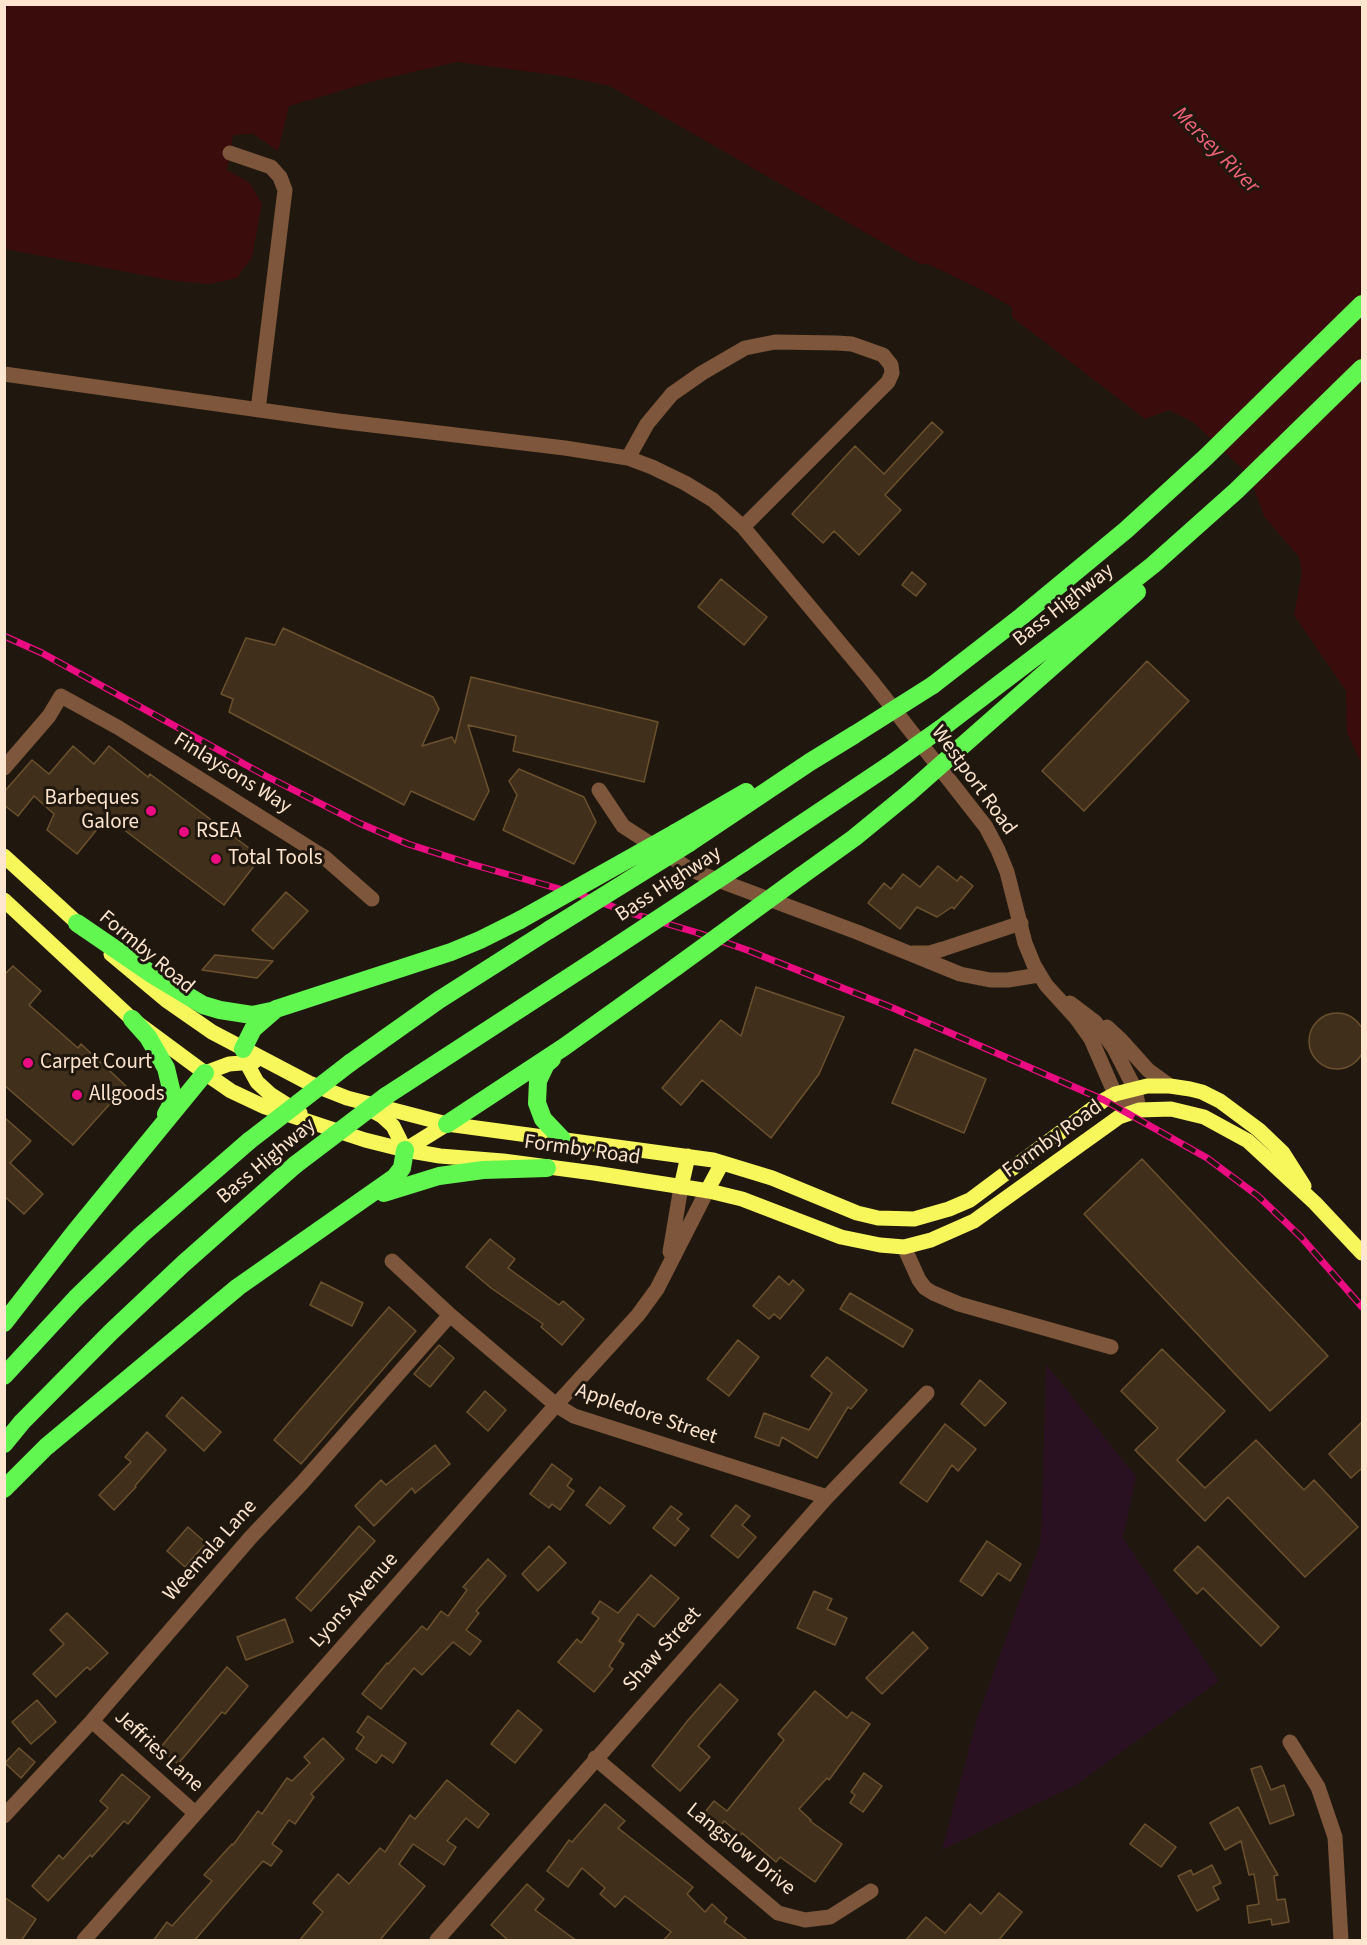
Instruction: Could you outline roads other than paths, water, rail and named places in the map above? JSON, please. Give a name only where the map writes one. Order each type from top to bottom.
[{"type":"highway","name":"Bass Highway","points":[[4,1376],[76,1298],[133,1242],[200,1182],[350,1063],[682,838],[933,685],[1022,616],[1126,530],[1206,457],[1362,304]]},
{"type":"highway","name":"Bass Highway","points":[[4,1444],[22,1422],[118,1324],[295,1165],[386,1096],[743,863],[947,724],[1153,565],[1236,490],[1362,368]]},
{"type":"highway","points":[[447,1125],[564,1047],[854,838],[909,793],[1170,563],[1236,490]]},
{"type":"highway","points":[[77,923],[203,1005],[259,1015],[451,952],[480,940],[682,838]]},
{"type":"highway","points":[[245,1055],[253,1029],[276,1009]]},
{"type":"highway","points":[[132,1019],[156,1049],[169,1076],[172,1093],[171,1105],[156,1131]]},
{"type":"highway","points":[[562,1139],[543,1119],[536,1093],[537,1081],[546,1064],[564,1047]]},
{"type":"highway","points":[[4,1323],[156,1131],[205,1073]]},
{"type":"highway","points":[[4,1489],[54,1440],[238,1287],[396,1177],[402,1168],[405,1150]]},
{"type":"highway","points":[[346,1213],[388,1191],[439,1176],[483,1170],[548,1168]]},
{"type":"main road","name":"Formby Road","points":[[4,856],[130,972],[245,1055],[273,1064],[347,1098],[447,1125],[688,1156],[722,1163],[772,1178],[857,1213],[900,1220],[934,1214],[970,1200],[1090,1109],[1115,1094],[1135,1089],[1170,1086],[1209,1095],[1241,1115],[1283,1153],[1315,1203]]},
{"type":"main road","name":"Formby Road","points":[[4,900],[132,1019],[231,1091],[265,1107],[318,1125],[405,1150],[707,1191],[742,1199],[841,1237],[904,1247],[931,1240],[974,1221],[1119,1117],[1137,1111],[1171,1109],[1186,1112],[1225,1127],[1248,1142],[1315,1203]]},
{"type":"main road","points":[[205,1073],[245,1055],[254,1078],[264,1089],[318,1125]]},
{"type":"main road","points":[[347,1098],[388,1121],[405,1150],[447,1125]]},
{"type":"main road","points":[[681,1187],[688,1156]]},
{"type":"main road","points":[[707,1191],[722,1163]]},
{"type":"main road","points":[[1315,1203],[1362,1253]]},
{"type":"main road","points":[[900,1220],[904,1247]]},
{"type":"street","points":[[230,153],[271,167],[280,177],[285,190],[258,410]]},
{"type":"street","points":[[628,458],[647,424],[672,394],[745,348],[775,342],[837,343],[852,344],[883,355],[891,365],[892,373],[888,382],[743,527]]},
{"type":"street","name":"Westport Road","points":[[4,374],[628,458],[685,483],[713,500],[743,527],[870,679],[986,827],[1007,872],[1029,954],[1043,980],[1091,1039],[1115,1094]]},
{"type":"street","name":"Finlaysons Way","points":[[4,768],[49,716],[62,696],[119,728],[324,857],[372,899]]},
{"type":"street","points":[[599,790],[623,826],[691,870],[974,978],[1043,980],[1084,1013],[1112,1031],[1148,1070],[1170,1086]]},
{"type":"street","points":[[907,953],[920,954],[944,949],[1021,923]]},
{"type":"street","points":[[1084,1013],[1108,1038],[1119,1056],[1135,1089],[1137,1111]]},
{"type":"street","points":[[1115,1094],[1137,1111]]},
{"type":"street","name":"Lyons Avenue","points":[[657,1289],[669,1256],[681,1187]]},
{"type":"street","name":"Lyons Avenue","points":[[84,1941],[638,1315],[657,1289],[707,1191]]},
{"type":"street","points":[[904,1247],[918,1280],[925,1288],[939,1296],[959,1304],[1111,1347]]},
{"type":"street","name":"Appledore Street","points":[[392,1261],[450,1315],[556,1405],[574,1416],[827,1497]]},
{"type":"street","name":"Weemala Lane","points":[[4,1816],[92,1721],[251,1537],[302,1483],[450,1315]]},
{"type":"street","name":"Shaw Street","points":[[441,1939],[595,1758],[827,1497],[927,1393]]},
{"type":"street","name":"Jeffries Lane","points":[[92,1721],[195,1813]]},
{"type":"street","points":[[1290,1742],[1318,1787],[1335,1837],[1341,1941]]},
{"type":"street","name":"Langslow Drive","points":[[595,1758],[778,1912],[805,1920],[830,1917],[871,1891]]},
{"type":"water","name":"Mersey River","points":[[5,5],[1362,5],[1362,764],[1347,733],[1346,691],[1294,615],[1302,573],[1299,557],[1264,516],[1249,475],[1193,422],[1169,410],[1145,419],[1012,317],[1012,307],[980,289],[928,264],[920,264],[610,86],[562,76],[457,62],[378,80],[289,106],[278,151],[253,134],[233,135],[227,170],[250,183],[262,204],[252,257],[237,278],[209,284],[175,281],[5,249]]},
{"type":"railway","points":[[4,636],[42,653],[266,776],[359,823],[408,844],[581,895],[747,950],[893,1008],[1104,1100],[1207,1158],[1258,1196],[1301,1237],[1362,1307]]},
{"type":"place","name":"Barbeques Galore","points":[[151,811]]},
{"type":"place","name":"RSEA","points":[[184,832]]},
{"type":"place","name":"Total Tools","points":[[216,859]]},
{"type":"place","name":"Carpet Court","points":[[28,1063]]},
{"type":"place","name":"Allgoods","points":[[77,1095]]}]
